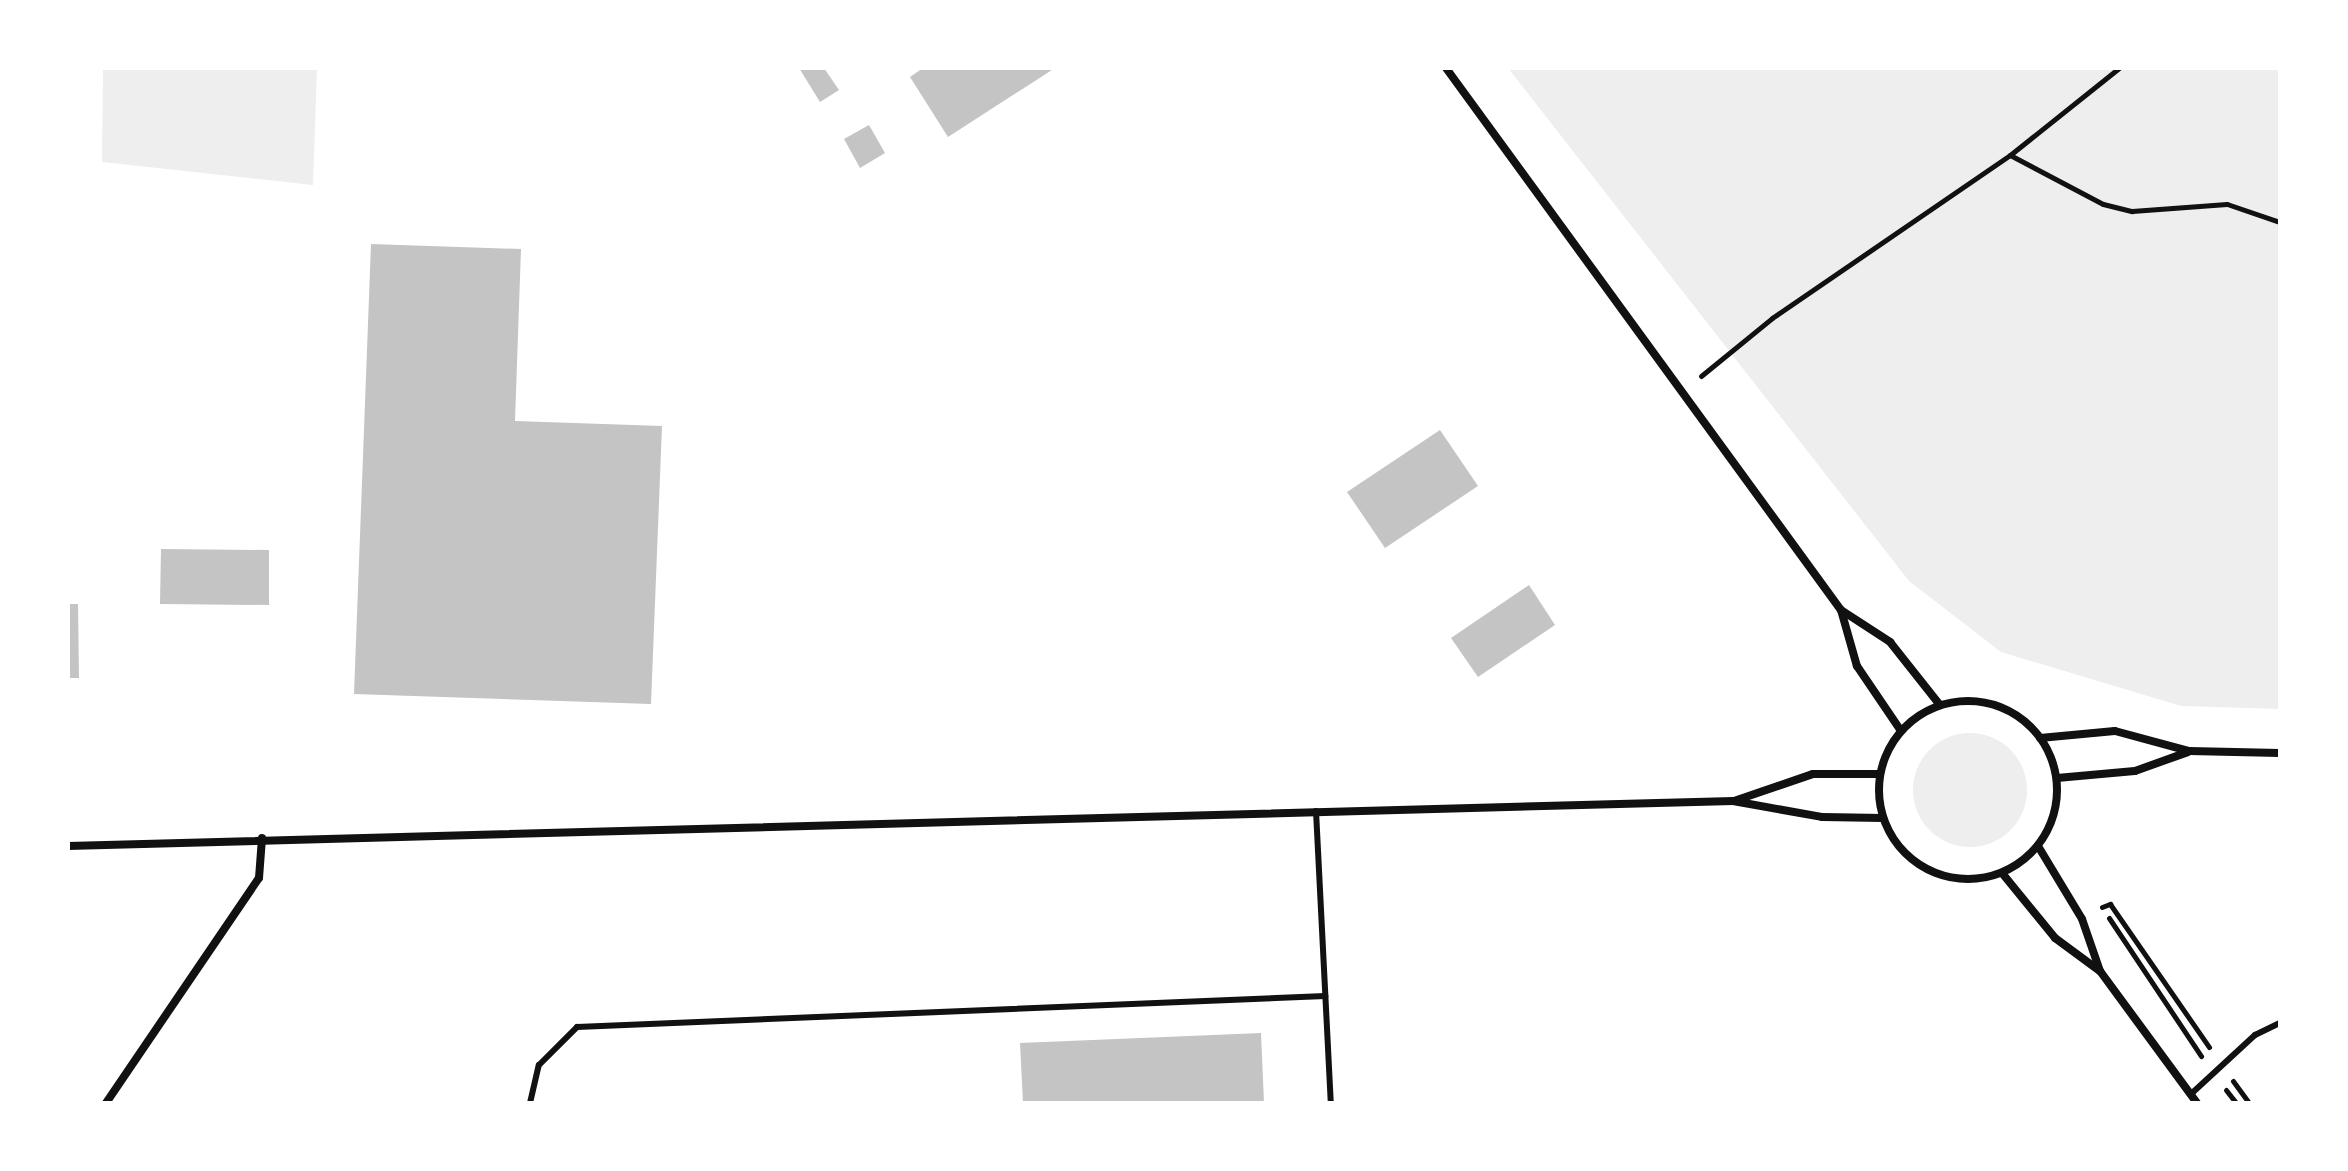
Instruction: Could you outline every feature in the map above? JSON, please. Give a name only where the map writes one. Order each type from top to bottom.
[{"type":"street","points":[[1446,68],[1841,610],[1857,666],[1901,731]]},
{"type":"street","points":[[1841,610],[1890,642],[1940,705]]},
{"type":"street","points":[[1968,701],[1995,705],[2021,718],[2040,738],[2057,778],[2054,814],[2038,846],[2002,873],[1973,880],[1944,877],[1917,864],[1896,844],[1883,818],[1880,774],[1901,731],[1940,705],[1968,701]]},
{"type":"street","points":[[2040,738],[2115,731],[2189,751],[2280,753]]},
{"type":"street","points":[[2057,778],[2135,771],[2189,751]]},
{"type":"street","points":[[1733,801],[1813,774],[1880,774]]},
{"type":"street","points":[[68,846],[262,838],[1733,801],[1822,817],[1883,818]]},
{"type":"street","points":[[106,1103],[259,878],[262,838]]},
{"type":"street","points":[[2038,846],[2082,919],[2100,971]]},
{"type":"street","points":[[2002,873],[2055,938],[2100,971],[2197,1103]]},
{"type":"lane","points":[[1316,811],[1331,1103]]},
{"type":"lane","points":[[530,1103],[539,1065],[577,1027],[1325,996]]},
{"type":"lane","points":[[2191,1094],[2255,1035],[2280,1023]]},
{"type":"path","points":[[1701,376],[1772,318],[2010,155],[2119,68]]},
{"type":"path","points":[[2010,155],[2103,204],[2132,211],[2227,204],[2280,222]]},
{"type":"path","points":[[2097,899],[2236,1103]]},
{"type":"path","points":[[2094,912],[2110,904],[2249,1103]]},
{"type":"shaded area","points":[[70,68],[317,68],[313,185],[102,162],[103,70]]},
{"type":"shaded area","points":[[1508,68],[2280,68],[2280,709],[2181,706],[2001,652],[1909,581]]},
{"type":"shaded area","points":[[1970,733],[1992,738],[2010,750],[2022,768],[2027,790],[2022,812],[2010,830],[1992,842],[1970,847],[1948,842],[1930,830],[1918,812],[1913,790],[1918,768],[1930,750],[1948,738]]},
{"type":"building","points":[[799,68],[824,68],[839,90],[820,102]]},
{"type":"building","points":[[923,68],[1055,68],[948,137],[910,77]]},
{"type":"building","points":[[869,125],[885,153],[860,168],[844,139]]},
{"type":"building","points":[[371,244],[521,249],[515,421],[662,426],[651,704],[354,694]]},
{"type":"building","points":[[1440,430],[1478,486],[1385,548],[1347,492]]},
{"type":"building","points":[[161,549],[269,550],[269,605],[160,604]]},
{"type":"building","points":[[1529,585],[1555,625],[1478,677],[1451,638]]},
{"type":"building","points":[[68,604],[78,604],[79,678],[68,678]]},
{"type":"building","points":[[1261,1033],[1264,1103],[1023,1103],[1020,1043]]}]
